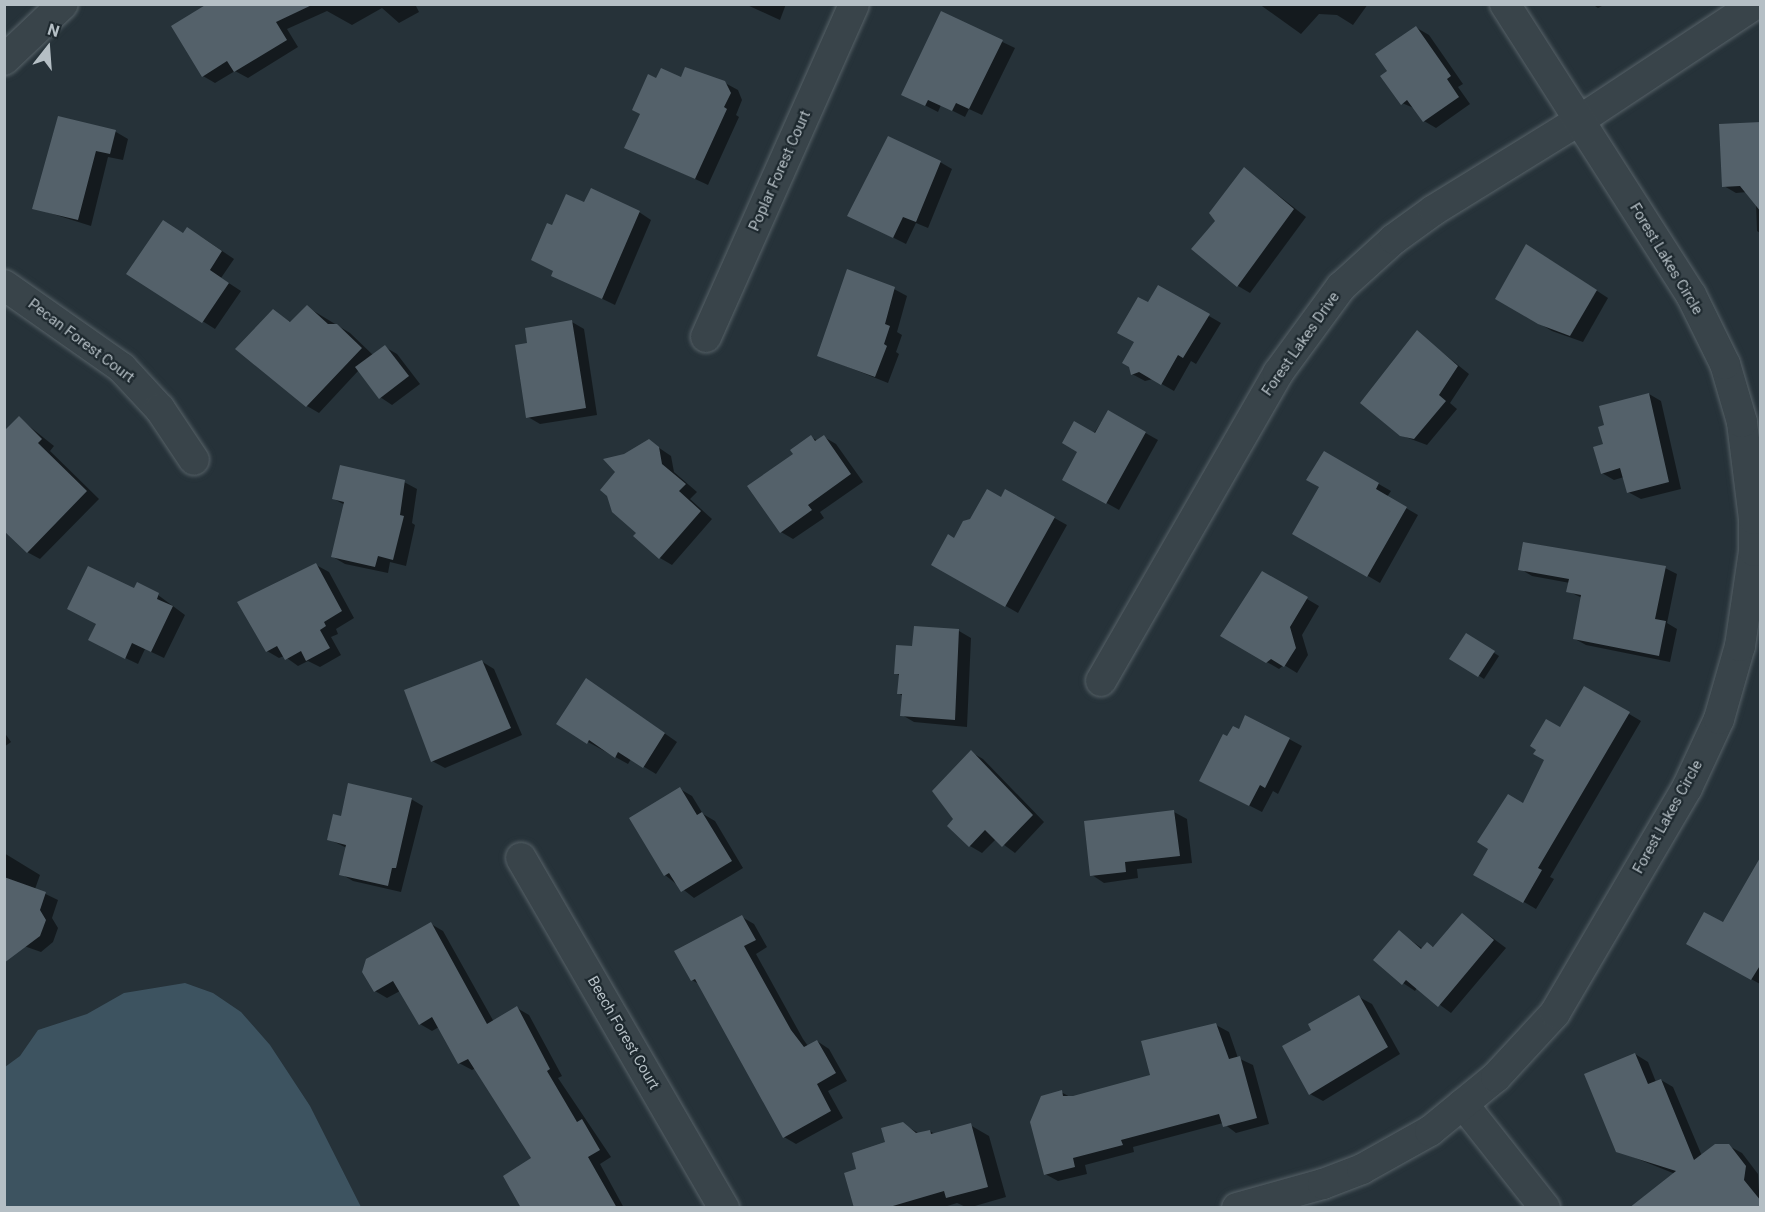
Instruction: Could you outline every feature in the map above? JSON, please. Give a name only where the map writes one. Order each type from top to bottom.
[{"type":"street","points":[[4,60],[63,4]]},
{"type":"street","name":"Poplar Forest Court","points":[[706,337],[854,4]]},
{"type":"street","name":"Forest Lakes Circle","points":[[1237,1208],[1323,1184],[1362,1169],[1430,1131],[1496,1077],[1555,1013],[1687,788],[1732,680],[1754,550],[1742,422],[1725,364],[1691,295],[1505,4]]},
{"type":"street","name":"Forest Lakes Drive","points":[[1101,681],[1278,373],[1341,287],[1394,239],[1434,210],[1580,120],[1755,4]]},
{"type":"street","name":"Pecan Forest Court","points":[[4,285],[122,368],[160,409],[194,460]]},
{"type":"street","name":"Beech Forest Court","points":[[521,858],[724,1208]]},
{"type":"street","points":[[1463,1104],[1545,1208]]},
{"type":"water","points":[[185,983],[213,993],[241,1012],[270,1045],[310,1106],[361,1207],[5,1207],[5,1067],[20,1056],[38,1030],[87,1014],[124,993]]},
{"type":"building","points":[[207,4],[314,4],[276,22],[287,40],[234,72],[227,61],[202,77],[171,26]]},
{"type":"building","points":[[941,11],[1003,40],[969,109],[956,103],[952,111],[928,100],[925,106],[901,95]]},
{"type":"building","points":[[1416,26],[1451,76],[1447,79],[1459,97],[1423,122],[1407,100],[1401,105],[1380,76],[1387,71],[1375,54]]},
{"type":"building","points":[[685,67],[725,81],[731,93],[724,107],[727,109],[695,179],[624,148],[640,114],[632,110],[648,74],[656,78],[661,68],[681,77]]},
{"type":"building","points":[[58,116],[116,130],[110,154],[96,151],[78,220],[32,209]]},
{"type":"building","points":[[1761,122],[1761,212],[1740,186],[1722,187],[1719,124]]},
{"type":"building","points":[[888,136],[941,161],[916,222],[903,217],[893,238],[847,216]]},
{"type":"building","points":[[1244,167],[1294,209],[1237,287],[1191,249],[1215,221],[1209,213]]},
{"type":"building","points":[[591,188],[640,211],[602,299],[551,276],[553,271],[531,260],[547,223],[552,225],[566,194],[584,202]]},
{"type":"building","points":[[163,220],[183,233],[187,227],[222,251],[210,270],[229,283],[202,323],[126,274]]},
{"type":"building","points":[[1526,244],[1597,290],[1570,336],[1538,324],[1495,299]]},
{"type":"building","points":[[847,269],[895,287],[885,324],[890,326],[884,344],[887,346],[875,377],[817,356]]},
{"type":"building","points":[[1158,285],[1210,314],[1183,358],[1178,355],[1161,385],[1139,372],[1131,375],[1129,367],[1122,363],[1134,342],[1117,333],[1138,297],[1148,302]]},
{"type":"building","points":[[307,305],[328,324],[337,324],[362,348],[306,407],[235,349],[273,309],[290,322]]},
{"type":"building","points":[[572,320],[586,408],[526,418],[515,345],[527,343],[525,328]]},
{"type":"building","points":[[1417,330],[1458,366],[1439,395],[1446,401],[1414,439],[1400,436],[1360,403]]},
{"type":"building","points":[[385,345],[409,376],[379,399],[355,367]]},
{"type":"building","points":[[1649,393],[1669,482],[1627,493],[1620,468],[1601,474],[1593,447],[1603,444],[1598,427],[1604,425],[1599,406]]},
{"type":"building","points":[[1108,410],[1146,432],[1106,504],[1062,480],[1077,452],[1062,443],[1074,421],[1095,433]]},
{"type":"building","points":[[19,416],[42,439],[38,443],[87,491],[27,553],[4,531],[4,431]]},
{"type":"building","points":[[811,435],[815,441],[824,435],[851,474],[808,505],[812,510],[780,533],[747,486],[793,454],[790,450]]},
{"type":"building","points":[[649,439],[659,447],[662,464],[686,484],[679,491],[701,511],[659,559],[633,536],[636,533],[612,512],[607,496],[600,490],[615,472],[603,459],[624,454]]},
{"type":"building","points":[[1324,451],[1379,483],[1376,489],[1407,507],[1367,577],[1292,534],[1319,487],[1306,480]]},
{"type":"building","points":[[340,465],[405,480],[400,515],[404,516],[393,560],[378,556],[375,567],[331,557],[344,502],[332,499]]},
{"type":"building","points":[[987,489],[1001,497],[1005,489],[1055,517],[1005,607],[931,565],[948,534],[954,538],[963,521],[970,519]]},
{"type":"building","points":[[1523,542],[1666,566],[1655,619],[1666,621],[1659,656],[1573,639],[1581,595],[1566,592],[1569,579],[1518,570]]},
{"type":"building","points":[[316,563],[342,611],[324,622],[326,626],[320,630],[330,648],[306,661],[301,651],[285,660],[277,646],[266,652],[237,602]]},
{"type":"building","points":[[88,566],[134,588],[137,582],[159,593],[157,599],[173,606],[151,652],[132,643],[125,659],[88,640],[96,624],[67,609]]},
{"type":"building","points":[[1262,571],[1308,597],[1290,627],[1296,648],[1284,667],[1271,659],[1266,663],[1220,636]]},
{"type":"building","points":[[914,626],[959,629],[955,720],[900,716],[902,694],[897,694],[899,674],[894,674],[896,645],[912,646]]},
{"type":"building","points":[[1466,633],[1495,651],[1478,677],[1449,659]]},
{"type":"building","points":[[482,660],[511,728],[431,762],[404,690]]},
{"type":"building","points":[[586,678],[665,733],[643,768],[618,752],[615,758],[589,740],[587,744],[556,724]]},
{"type":"building","points":[[1584,686],[1630,712],[1538,868],[1542,870],[1523,903],[1473,875],[1488,849],[1477,842],[1508,794],[1523,803],[1544,760],[1533,754],[1536,750],[1530,746],[1546,719],[1560,727]]},
{"type":"building","points":[[1245,715],[1290,738],[1265,788],[1260,785],[1249,806],[1199,781],[1223,734],[1227,736],[1233,726],[1239,729]]},
{"type":"building","points":[[971,750],[1033,815],[1002,847],[985,830],[969,847],[947,826],[953,819],[932,791]]},
{"type":"building","points":[[348,783],[412,798],[396,868],[392,868],[388,886],[339,875],[346,845],[327,840],[333,814],[341,816]]},
{"type":"building","points":[[680,787],[697,815],[702,812],[732,861],[681,892],[669,873],[664,876],[629,818]]},
{"type":"building","points":[[1174,810],[1180,856],[1125,862],[1126,872],[1090,876],[1084,821]]},
{"type":"building","points":[[1761,856],[1761,964],[1751,980],[1686,944],[1704,912],[1723,922]]},
{"type":"building","points":[[4,877],[46,892],[40,910],[46,920],[40,936],[4,963]]},
{"type":"building","points":[[1462,913],[1494,940],[1438,1007],[1406,980],[1402,985],[1373,960],[1399,930],[1421,949],[1427,942],[1433,947]]},
{"type":"building","points":[[742,915],[756,940],[744,946],[791,1030],[804,1047],[817,1040],[836,1073],[817,1084],[831,1111],[783,1138],[695,979],[691,981],[674,951]]},
{"type":"building","points":[[431,922],[487,1024],[517,1006],[550,1069],[547,1071],[577,1122],[582,1119],[600,1150],[588,1157],[617,1208],[521,1208],[503,1176],[531,1158],[468,1059],[458,1064],[432,1017],[419,1025],[393,981],[374,992],[362,972],[366,959]]},
{"type":"building","points":[[1359,995],[1388,1047],[1309,1095],[1282,1046],[1311,1030],[1308,1024]]},
{"type":"building","points":[[1216,1023],[1229,1059],[1240,1056],[1257,1118],[1223,1127],[1219,1114],[1121,1140],[1123,1145],[1073,1158],[1075,1167],[1044,1175],[1030,1122],[1041,1096],[1062,1090],[1063,1096],[1073,1096],[1150,1075],[1141,1041]]},
{"type":"building","points":[[1635,1053],[1648,1084],[1661,1079],[1694,1160],[1715,1144],[1729,1144],[1746,1166],[1744,1180],[1761,1201],[1761,1208],[1629,1208],[1676,1171],[1616,1152],[1584,1074]]},
{"type":"building","points":[[903,1122],[916,1133],[930,1130],[931,1134],[971,1123],[988,1187],[946,1198],[944,1191],[886,1208],[854,1208],[844,1173],[856,1169],[852,1153],[885,1142],[881,1128]]}]
